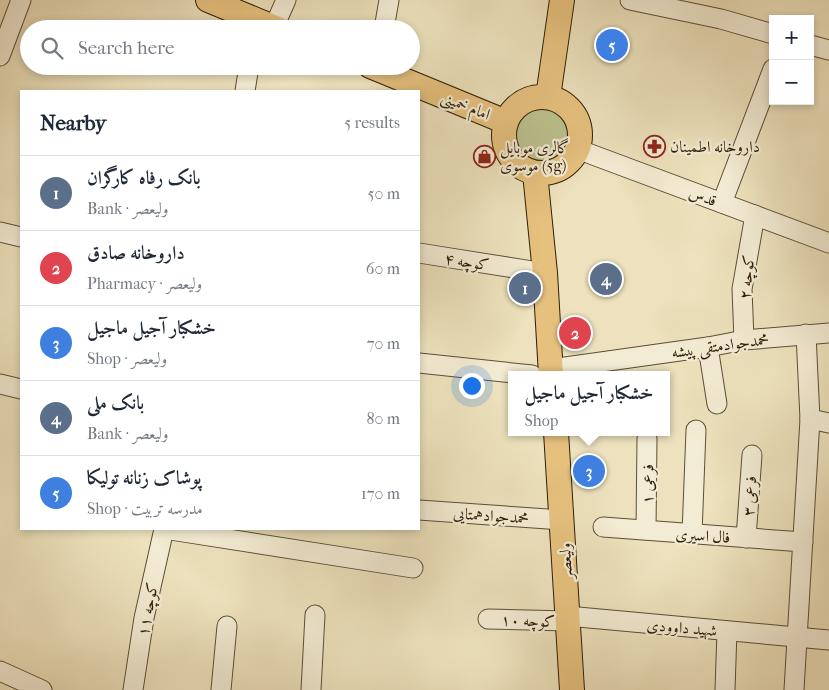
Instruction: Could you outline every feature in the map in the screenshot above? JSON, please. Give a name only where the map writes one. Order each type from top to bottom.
[{"type":"main road","points":[[208,0],[252,20]]},
{"type":"main road","points":[[548,97],[562,0]]},
{"type":"main road","name":"امام خمینی","points":[[393,75],[506,122]]},
{"type":"main road","points":[[535,97],[548,97],[568,107],[575,116],[580,132],[577,149],[571,160],[561,169],[548,173],[535,173],[524,170],[508,154],[504,138],[506,122],[512,110],[522,102],[535,97]]},
{"type":"main road","points":[[535,173],[545,273],[545,371]]},
{"type":"main road","name":"ولیعصر","points":[[556,436],[572,690]]},
{"type":"street","points":[[0,56],[21,0]]},
{"type":"street","points":[[270,20],[286,0]]},
{"type":"street","points":[[386,20],[389,0]]},
{"type":"street","points":[[630,0],[721,19],[769,33]]},
{"type":"street","points":[[814,46],[829,50]]},
{"type":"street","points":[[245,90],[248,75]]},
{"type":"street","points":[[722,203],[769,80]]},
{"type":"street","name":"قدس","points":[[577,149],[829,243]]},
{"type":"street","name":"کوچه ۲","points":[[744,340],[742,289],[755,215]]},
{"type":"street","name":"کوچه ۴","points":[[420,253],[545,273]]},
{"type":"street","name":"محمدجوادمتقی پیشه","points":[[558,371],[744,340],[829,333]]},
{"type":"street","points":[[794,690],[810,419],[806,334]]},
{"type":"street","points":[[708,347],[717,404]]},
{"type":"street","name":"محمدجوادمتقی پیشه","points":[[420,363],[520,371]]},
{"type":"street","points":[[0,384],[20,389]]},
{"type":"street","points":[[810,419],[829,423]]},
{"type":"street","points":[[692,534],[696,430]]},
{"type":"street","name":"فرعی ۱","points":[[646,530],[647,438]]},
{"type":"street","name":"فرعی ۳","points":[[746,538],[752,455]]},
{"type":"street","name":"محمدجوادهمتایی","points":[[420,510],[562,520]]},
{"type":"street","name":"فال اسیری","points":[[603,527],[803,542]]},
{"type":"street","name":"کوچه ۱۱","points":[[133,690],[144,618],[164,530]]},
{"type":"street","points":[[170,530],[413,568]]},
{"type":"street","points":[[311,690],[315,615]]},
{"type":"street","name":"کوچه ۱۰","points":[[488,619],[568,619]]},
{"type":"street","name":"شهید داوودی","points":[[568,619],[829,640]]},
{"type":"street","points":[[221,690],[227,626]]},
{"type":"street","points":[[725,690],[728,631]]},
{"type":"street","points":[[0,671],[42,690]]},
{"type":"green space","points":[[559,101],[571,129],[569,147],[564,154],[552,163],[540,165],[529,161],[513,143],[512,131],[515,119],[529,107],[548,105]]},
{"type":"place","name":"پوشاک زنانه تولیکا","points":[[612,45]]},
{"type":"place","name":"داروخانه اطمینان","points":[[654,146]]},
{"type":"place","name":"گالری موبایل موسوی (5g)","points":[[484,156]]},
{"type":"place","name":"بانک ملی","points":[[606,279]]},
{"type":"place","name":"بانک رفاه کارگران","points":[[525,288]]},
{"type":"place","name":"داروخانه صادق","points":[[575,333]]},
{"type":"place","name":"خشکبار آجیل ماجیل","points":[[589,471]]}]
